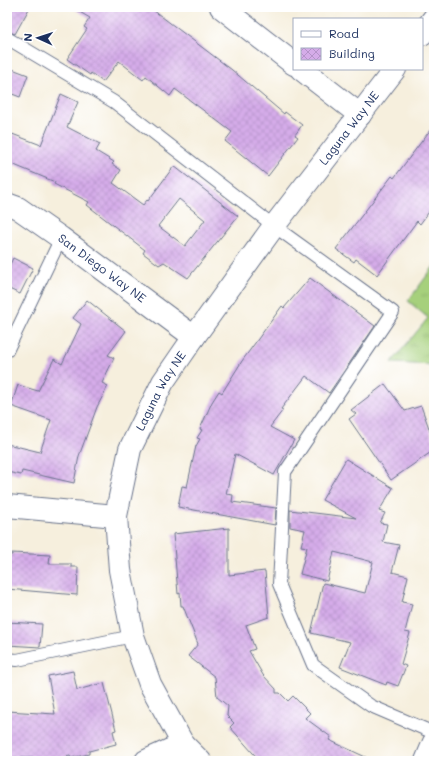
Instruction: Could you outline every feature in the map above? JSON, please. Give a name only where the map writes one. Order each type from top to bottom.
[{"type":"street","points":[[221,7],[293,63]]},
{"type":"street","points":[[423,33],[434,18]]},
{"type":"street","points":[[301,70],[360,115]]},
{"type":"street","name":"Laguna Way NE","points":[[200,761],[184,744],[150,684],[134,636],[120,570],[116,516],[130,449],[163,382],[194,337],[274,226],[394,70]]},
{"type":"street","name":"San Diego Way NE","points":[[7,204],[18,208],[61,238],[194,337]]},
{"type":"street","points":[[7,506],[116,516]]},
{"type":"street","points":[[426,761],[434,742]]},
{"type":"street","points":[[146,761],[184,744]]},
{"type":"lane","points":[[7,38],[114,102],[274,226],[393,312],[285,472],[279,584],[313,665],[371,706],[434,734]]},
{"type":"lane","points":[[7,351],[61,238]]},
{"type":"lane","points":[[7,659],[17,660],[134,636]]},
{"type":"green space","points":[[434,266],[434,365],[391,363],[428,318],[408,301]]},
{"type":"building","points":[[7,7],[30,7],[15,34],[7,31]]},
{"type":"building","points":[[71,7],[149,7],[232,70],[284,114],[285,112],[302,125],[295,135],[298,137],[268,176],[225,141],[232,132],[175,89],[170,96],[146,76],[143,80],[119,61],[103,82],[91,73],[90,75],[67,59],[87,29],[84,27],[90,18]]},
{"type":"building","points":[[7,67],[28,75],[20,97],[7,92]]},
{"type":"building","points":[[61,94],[78,102],[67,127],[100,144],[96,151],[114,162],[112,164],[121,170],[113,183],[143,205],[147,200],[148,201],[174,166],[238,216],[188,278],[164,262],[159,265],[143,253],[145,250],[87,205],[89,202],[54,184],[55,182],[7,162],[7,132],[41,145]],"holes":[[[179,199],[205,220],[185,246],[158,226]]]},
{"type":"building","points":[[434,125],[434,205],[420,224],[417,221],[377,275],[356,259],[354,262],[336,249],[392,176],[394,178]]},
{"type":"building","points":[[13,258],[33,268],[20,294],[7,288],[7,271]]},
{"type":"building","points":[[310,278],[375,326],[329,393],[306,376],[281,409],[283,410],[270,427],[294,440],[274,475],[235,454],[226,494],[233,495],[232,502],[276,508],[275,525],[178,507],[182,486],[187,487],[196,446],[200,439],[197,438],[202,430],[200,429],[212,402],[219,391],[222,393],[242,361],[282,306],[284,308]]},
{"type":"building","points":[[87,300],[126,331],[108,355],[114,358],[102,383],[108,386],[97,407],[79,456],[74,483],[22,471],[21,475],[7,472],[7,444],[40,452],[51,420],[11,406],[18,385],[38,391],[54,359],[62,364],[81,324],[73,318]]},
{"type":"building","points":[[385,384],[405,411],[421,406],[434,442],[434,450],[391,480],[349,419],[356,414],[351,410]]},
{"type":"building","points":[[346,459],[393,488],[379,511],[385,513],[380,523],[387,524],[383,542],[399,545],[392,572],[408,576],[402,602],[412,604],[405,632],[410,633],[401,664],[406,666],[398,686],[387,682],[386,685],[340,667],[350,642],[311,633],[323,583],[365,593],[373,562],[334,552],[327,581],[300,574],[307,547],[301,546],[305,530],[290,527],[290,510],[356,518],[322,500]]},
{"type":"building","points":[[229,528],[229,575],[265,571],[269,617],[246,625],[255,649],[249,651],[263,675],[276,689],[276,693],[280,693],[288,701],[293,696],[310,713],[305,718],[331,737],[329,740],[374,761],[260,761],[230,727],[234,723],[227,716],[228,706],[217,697],[215,677],[188,656],[198,644],[183,606],[181,606],[180,593],[178,594],[173,534]]},
{"type":"building","points":[[12,553],[50,555],[49,564],[71,564],[71,567],[78,567],[77,595],[7,589],[7,555],[12,555]]},
{"type":"building","points":[[7,622],[42,624],[40,647],[7,645]]},
{"type":"building","points":[[73,671],[77,690],[104,683],[116,730],[113,731],[116,744],[89,751],[89,754],[71,758],[70,756],[61,758],[7,758],[7,711],[55,714],[48,676]]}]
